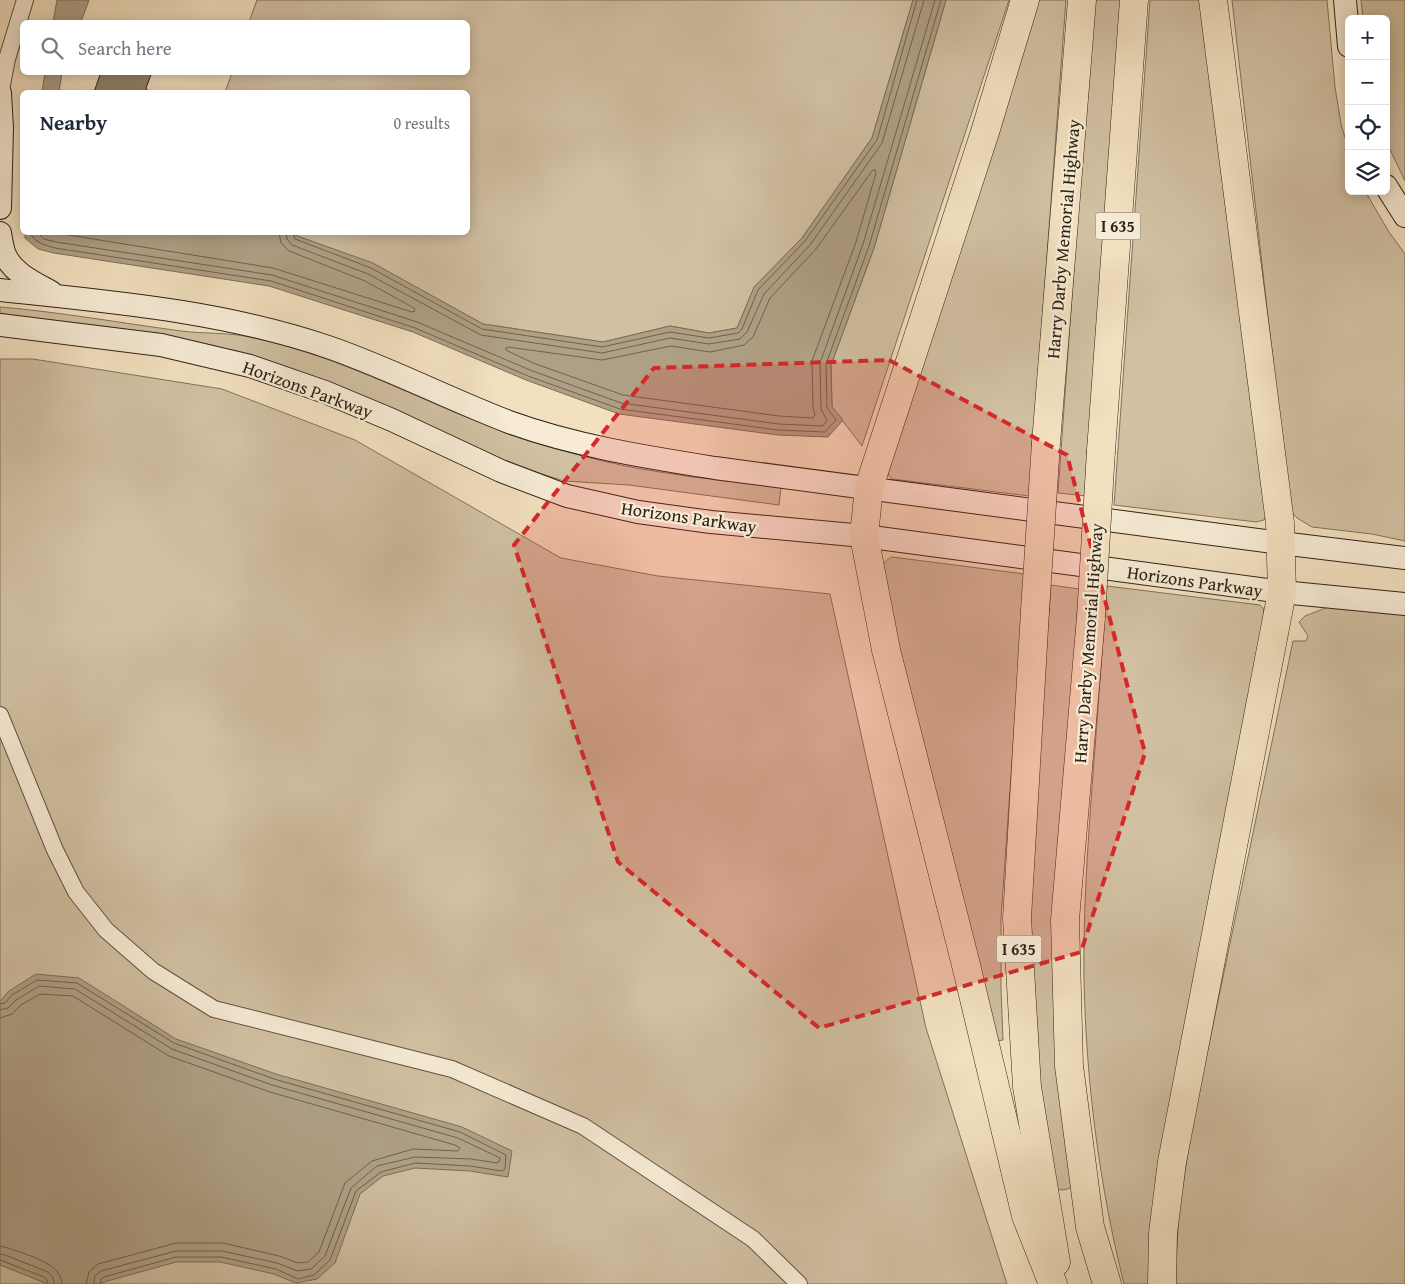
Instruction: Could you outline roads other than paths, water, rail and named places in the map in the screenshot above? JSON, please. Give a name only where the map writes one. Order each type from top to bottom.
[{"type":"highway","points":[[1025,0],[982,141],[869,487],[864,536],[886,650],[966,965],[1026,1216],[1053,1284]]},
{"type":"highway","name":"Harry Darby Memorial Highway","points":[[1060,1284],[1027,1087],[1017,918],[1046,443],[1082,0]]},
{"type":"highway","name":"Harry Darby Memorial Highway","points":[[1107,1284],[1090,1227],[1069,1066],[1065,920],[1091,617],[1101,451],[1134,0]]},
{"type":"highway","points":[[1162,1284],[1163,1233],[1172,1162],[1282,592],[1280,523],[1214,0]]},
{"type":"main road","points":[[1345,0],[1346,15]]},
{"type":"main road","points":[[0,94],[2,128],[0,208]]},
{"type":"main road","points":[[1390,192],[1405,216]]},
{"type":"main road","points":[[0,233],[4,254],[10,265],[27,278],[58,296]]},
{"type":"main road","points":[[0,290],[186,312],[248,323],[331,348],[405,377],[509,422],[569,440],[640,456],[715,468],[1405,558]]},
{"type":"main road","name":"Horizons Parkway","points":[[0,325],[161,345],[250,366],[326,392],[392,420],[500,471],[567,496],[638,512],[711,522],[864,536],[1282,592],[1405,604]]},
{"type":"street","points":[[0,94],[7,58],[25,0]]},
{"type":"street","points":[[0,715],[55,850],[76,892],[106,930],[153,971],[214,1009],[452,1069],[583,1126],[752,1239],[799,1284]]},
{"type":"water","points":[[57,0],[89,0],[82,20],[53,20]]},
{"type":"water","points":[[913,0],[946,0],[874,248],[831,365],[832,407],[843,420],[828,437],[778,435],[619,414],[526,380],[413,332],[269,286],[54,253],[38,249],[25,238],[25,235],[295,235],[373,263],[483,324],[603,342],[670,326],[709,333],[737,328],[754,287],[802,238],[872,138]]},
{"type":"water","points":[[45,75],[62,75],[59,90],[42,90]]},
{"type":"water","points":[[36,974],[79,978],[176,1039],[276,1074],[462,1127],[512,1151],[508,1177],[470,1171],[415,1168],[383,1176],[360,1194],[335,1263],[317,1279],[296,1283],[274,1274],[220,1262],[176,1262],[97,1284],[48,1284],[0,1265],[0,1001],[9,991]]}]
